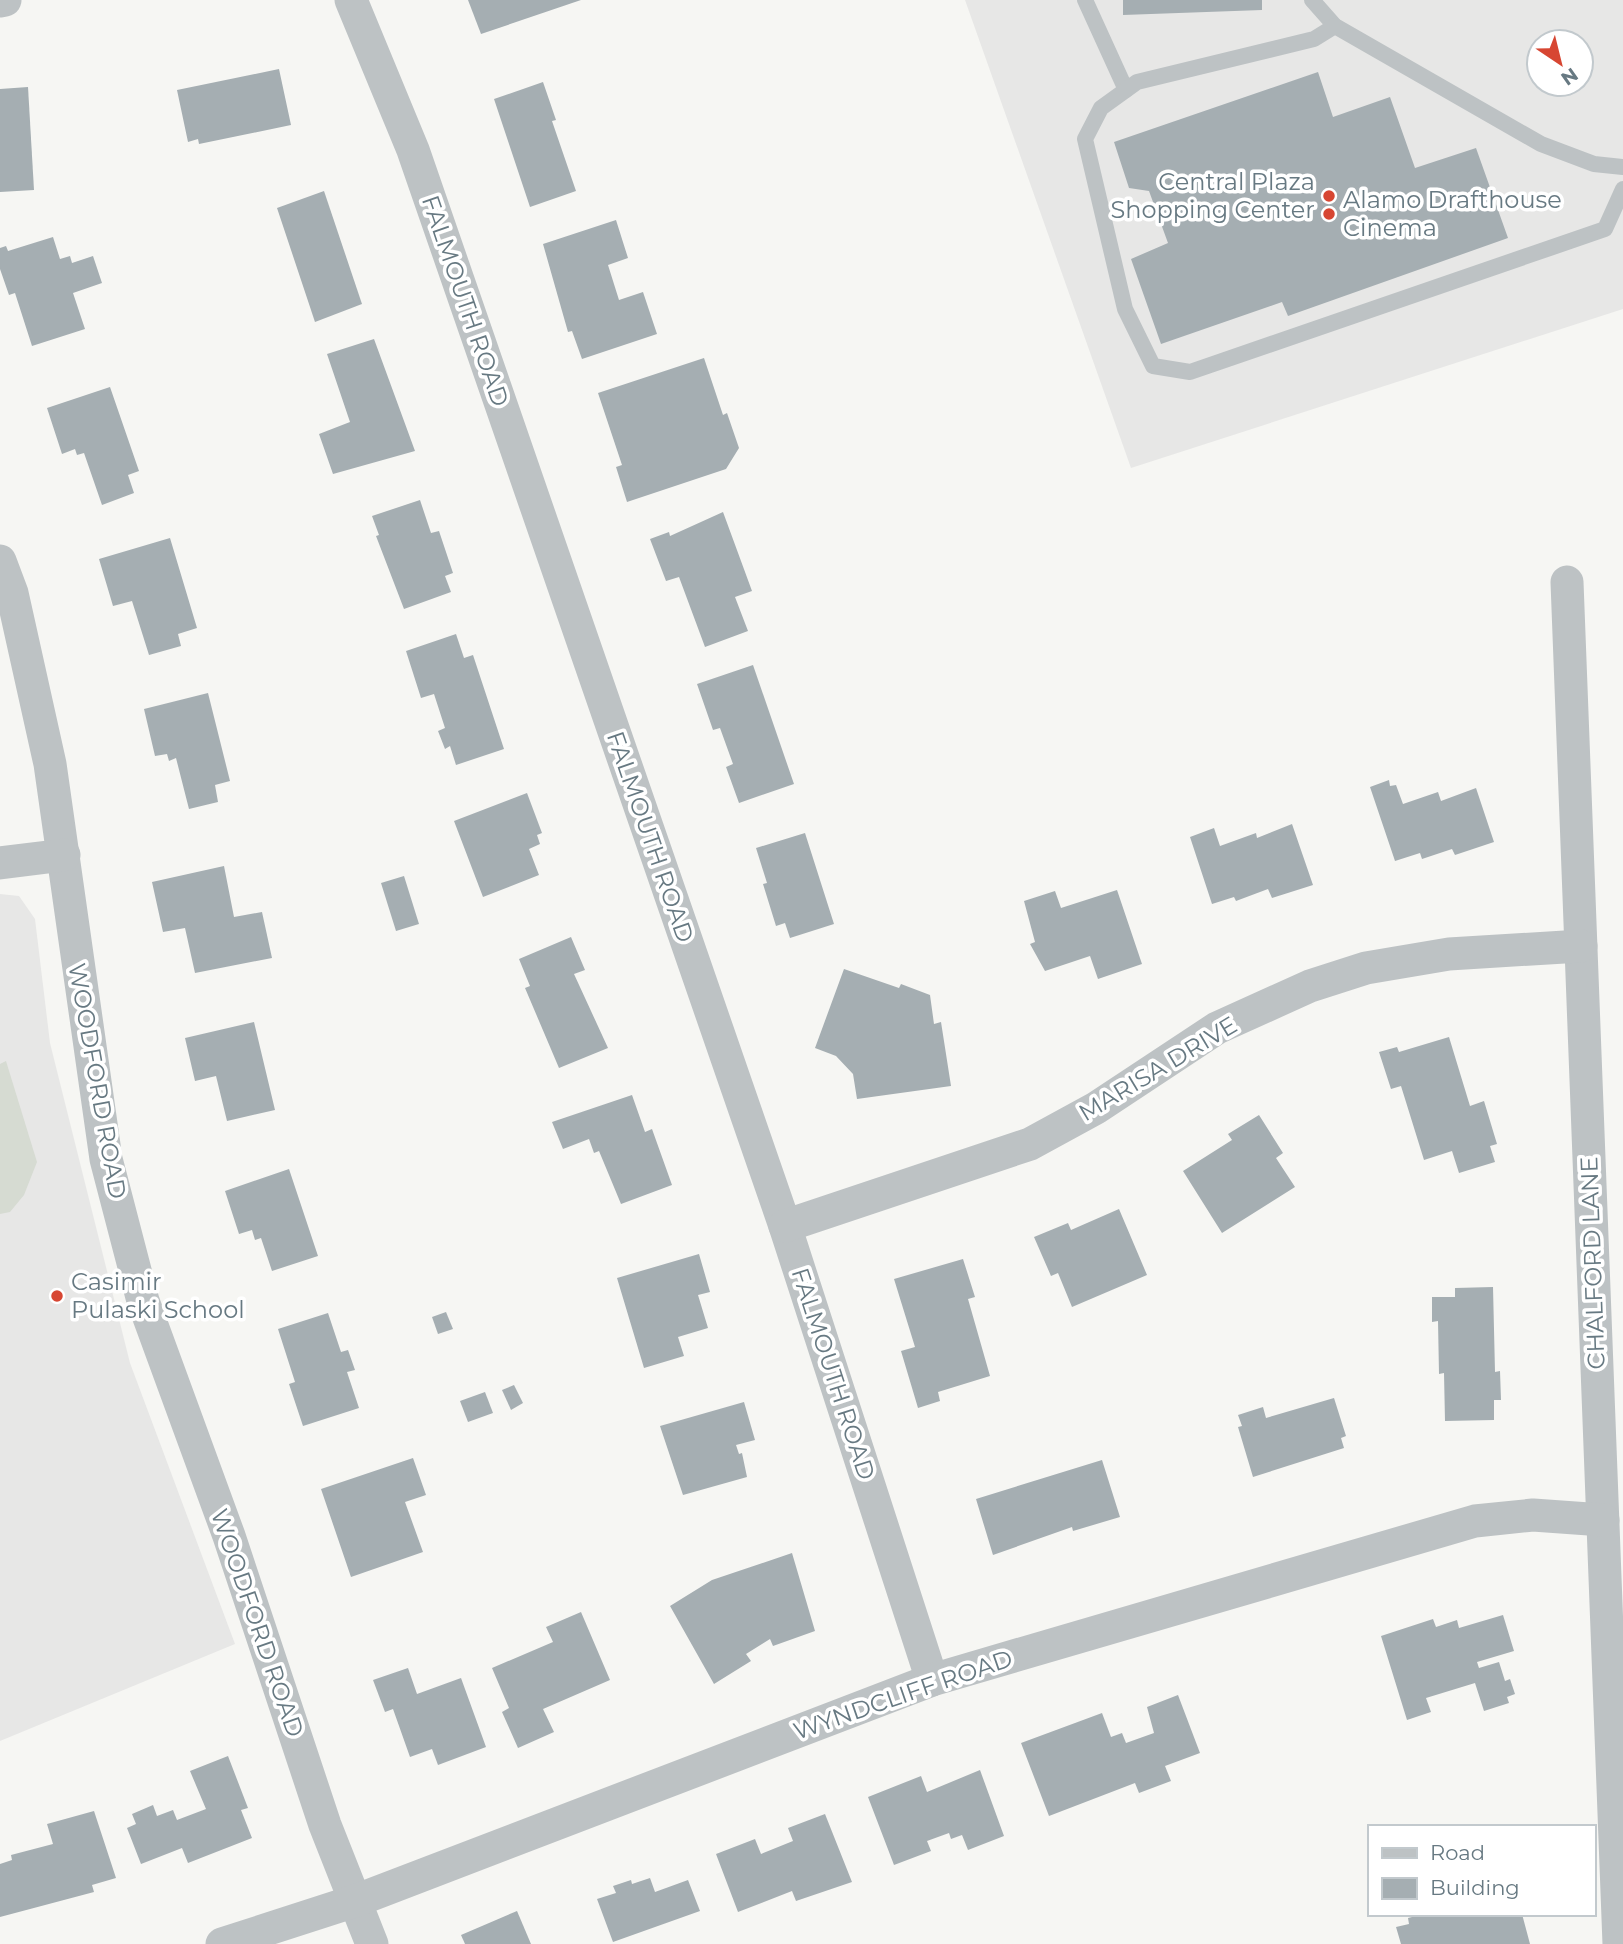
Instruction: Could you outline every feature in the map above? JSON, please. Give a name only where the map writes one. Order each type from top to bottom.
[{"type":"street","name":"FALMOUTH ROAD","points":[[351,0],[413,150],[785,1226],[932,1680]]},
{"type":"street","name":"WOODFORD ROAD","points":[[0,561],[12,593],[50,764],[82,1005],[106,1159],[143,1301],[229,1536],[325,1825],[372,1944]]},
{"type":"street","name":"CHALFORD LANE","points":[[1567,582],[1619,1944]]},
{"type":"street","points":[[0,863],[64,855]]},
{"type":"street","name":"MARISA DRIVE","points":[[785,1226],[1030,1144],[1096,1108],[1217,1028],[1310,986],[1366,968],[1449,954],[1581,946]]},
{"type":"street","name":"WYNDCLIFF ROAD","points":[[222,1944],[355,1901],[932,1680],[1475,1521],[1533,1515],[1603,1520]]},
{"type":"lane","points":[[1085,0],[1126,90]]},
{"type":"lane","points":[[1312,0],[1335,26],[1541,144],[1594,163],[1623,167]]},
{"type":"lane","points":[[1335,26],[1314,38],[1137,82],[1101,108],[1085,139],[1125,309],[1153,366],[1190,372],[1605,229],[1623,190]]},
{"type":"shaded area","name":"Central Plaza Shopping Center","points":[[965,0],[1623,0],[1623,309],[1131,468]]},
{"type":"shaded area","name":"Casimir Pulaski School","points":[[0,894],[19,896],[35,919],[50,1043],[130,1363],[235,1644],[0,1741]]},
{"type":"shaded area","points":[[6,1061],[37,1162],[24,1195],[10,1212],[0,1214],[0,1064]]},
{"type":"building","points":[[468,0],[581,0],[481,34]]},
{"type":"building","points":[[1123,0],[1262,0],[1262,10],[1123,15]]},
{"type":"building","points":[[279,69],[291,125],[199,144],[198,139],[188,142],[177,90]]},
{"type":"building","name":"Alamo Drafthouse Cinema","points":[[1318,72],[1333,117],[1390,97],[1415,168],[1476,148],[1508,238],[1288,316],[1282,302],[1161,344],[1131,259],[1168,243],[1149,191],[1129,188],[1114,142]]},
{"type":"building","points":[[543,82],[556,120],[552,121],[576,191],[530,207],[494,99]]},
{"type":"building","points":[[28,87],[34,190],[0,192],[0,89]]},
{"type":"building","points":[[324,191],[362,304],[315,322],[277,208]]},
{"type":"building","points":[[616,220],[628,258],[608,265],[619,300],[643,292],[657,334],[582,359],[572,331],[568,332],[543,244]]},
{"type":"building","points":[[53,237],[60,259],[70,256],[72,263],[93,256],[102,283],[73,293],[85,329],[32,346],[15,293],[9,295],[0,269],[0,248],[6,246],[8,251]]},
{"type":"building","points":[[374,339],[415,451],[333,474],[319,434],[350,422],[327,354]]},
{"type":"building","points":[[704,358],[723,415],[727,413],[739,448],[726,469],[627,502],[616,467],[622,465],[598,393]]},
{"type":"building","points":[[110,387],[139,471],[128,475],[134,493],[102,505],[84,453],[77,455],[75,449],[62,454],[47,408]]},
{"type":"building","points":[[420,500],[431,533],[439,531],[453,573],[445,576],[451,592],[404,609],[376,536],[379,535],[372,516]]},
{"type":"building","points":[[723,512],[752,591],[735,597],[748,631],[705,647],[679,577],[666,581],[650,539],[669,532],[670,536]]},
{"type":"building","points":[[170,538],[197,628],[178,634],[181,646],[149,655],[132,601],[113,606],[99,559]]},
{"type":"building","points":[[456,634],[464,658],[473,655],[504,749],[456,765],[450,746],[445,749],[438,731],[445,728],[434,694],[421,698],[406,651]]},
{"type":"building","points":[[753,665],[794,784],[739,803],[726,767],[733,764],[720,728],[713,730],[697,684]]},
{"type":"building","points":[[208,693],[230,781],[215,785],[218,802],[189,809],[176,758],[169,761],[167,754],[155,756],[144,709]]},
{"type":"building","points":[[1389,780],[1390,786],[1396,785],[1403,804],[1438,792],[1441,801],[1476,788],[1494,842],[1455,855],[1452,849],[1422,859],[1420,853],[1395,861],[1370,787]]},
{"type":"building","points":[[527,793],[542,833],[537,835],[540,844],[529,849],[539,875],[483,897],[454,821]]},
{"type":"building","points":[[1292,824],[1313,885],[1272,898],[1268,889],[1236,901],[1234,897],[1212,904],[1190,837],[1214,828],[1220,846],[1256,833],[1257,838]]},
{"type":"building","points":[[805,833],[834,924],[790,938],[785,923],[776,926],[763,884],[767,883],[756,848]]},
{"type":"building","points":[[224,866],[234,917],[262,912],[272,958],[195,973],[185,928],[163,932],[152,882]]},
{"type":"building","points":[[404,876],[419,924],[396,931],[381,883]]},
{"type":"building","points":[[1117,890],[1142,964],[1098,979],[1090,956],[1045,971],[1030,944],[1035,942],[1024,901],[1055,891],[1061,908]]},
{"type":"building","points":[[571,937],[585,970],[574,974],[608,1048],[559,1068],[525,988],[530,986],[519,959]]},
{"type":"building","points":[[844,969],[899,988],[901,984],[930,995],[934,1024],[941,1022],[951,1086],[857,1099],[853,1074],[836,1056],[815,1048]]},
{"type":"building","points":[[254,1022],[275,1110],[227,1121],[216,1076],[195,1081],[185,1038]]},
{"type":"building","points":[[1449,1037],[1470,1106],[1484,1101],[1497,1144],[1490,1146],[1495,1162],[1459,1173],[1452,1151],[1424,1160],[1401,1086],[1391,1089],[1379,1052],[1397,1047],[1399,1052]]},
{"type":"building","points":[[632,1095],[645,1132],[652,1129],[672,1185],[621,1204],[599,1151],[594,1153],[589,1139],[563,1149],[552,1122]]},
{"type":"building","points":[[1259,1115],[1283,1153],[1276,1158],[1295,1187],[1222,1233],[1183,1171],[1232,1140],[1228,1134]]},
{"type":"building","points":[[289,1169],[318,1256],[272,1271],[261,1238],[255,1240],[252,1230],[239,1234],[225,1191]]},
{"type":"building","points":[[1119,1209],[1147,1275],[1072,1307],[1058,1273],[1051,1276],[1034,1237],[1068,1223],[1071,1230]]},
{"type":"building","points":[[699,1254],[710,1292],[698,1295],[708,1328],[678,1337],[684,1356],[644,1368],[617,1278]]},
{"type":"building","points":[[963,1259],[975,1297],[968,1299],[990,1376],[938,1392],[940,1401],[918,1408],[901,1351],[915,1347],[894,1279]]},
{"type":"building","points":[[1493,1287],[1495,1372],[1500,1371],[1501,1400],[1494,1400],[1494,1420],[1445,1421],[1444,1373],[1439,1374],[1438,1321],[1432,1322],[1432,1297],[1455,1297],[1455,1288]]},
{"type":"building","points":[[446,1312],[453,1329],[438,1334],[432,1317]]},
{"type":"building","points":[[328,1313],[341,1352],[348,1350],[355,1370],[347,1372],[359,1408],[303,1426],[289,1384],[295,1382],[278,1329]]},
{"type":"building","points":[[514,1385],[523,1403],[511,1410],[502,1390]]},
{"type":"building","points":[[485,1392],[493,1413],[468,1422],[460,1401]]},
{"type":"building","points":[[1334,1398],[1346,1436],[1341,1438],[1344,1448],[1253,1477],[1238,1427],[1242,1426],[1238,1415],[1263,1407],[1266,1418]]},
{"type":"building","points":[[744,1402],[755,1440],[736,1445],[739,1454],[742,1453],[747,1477],[683,1495],[660,1426]]},
{"type":"building","points":[[413,1458],[426,1495],[405,1502],[423,1552],[351,1577],[321,1489]]},
{"type":"building","points":[[1102,1460],[1120,1517],[1073,1531],[1072,1527],[993,1555],[976,1499]]},
{"type":"building","points":[[792,1553],[815,1631],[773,1646],[770,1639],[746,1654],[751,1661],[714,1684],[670,1606],[712,1580]]},
{"type":"building","points":[[581,1612],[610,1680],[543,1709],[554,1732],[518,1748],[502,1712],[509,1708],[492,1668],[553,1642],[546,1627]]},
{"type":"building","points":[[1503,1615],[1514,1651],[1477,1662],[1479,1668],[1499,1662],[1505,1681],[1510,1679],[1515,1694],[1507,1697],[1509,1703],[1484,1711],[1475,1683],[1426,1698],[1431,1712],[1407,1720],[1381,1636],[1433,1619],[1436,1627],[1457,1620],[1459,1628]]},
{"type":"building","points":[[408,1668],[417,1694],[461,1678],[486,1747],[438,1765],[432,1749],[410,1757],[393,1709],[385,1712],[373,1680]]},
{"type":"building","points":[[1178,1695],[1200,1753],[1165,1766],[1171,1781],[1139,1793],[1135,1783],[1049,1816],[1021,1743],[1102,1713],[1111,1737],[1122,1733],[1126,1743],[1154,1733],[1147,1707]]},
{"type":"building","points":[[228,1756],[248,1808],[241,1810],[252,1838],[188,1863],[182,1848],[141,1864],[127,1828],[136,1824],[132,1814],[153,1805],[157,1816],[173,1810],[177,1820],[206,1809],[190,1771]]},
{"type":"building","points":[[980,1770],[1004,1836],[968,1850],[962,1835],[951,1839],[949,1833],[927,1841],[931,1851],[894,1865],[868,1797],[921,1776],[927,1792]]},
{"type":"building","points":[[94,1811],[116,1878],[92,1885],[94,1892],[0,1917],[0,1864],[12,1860],[11,1855],[53,1844],[47,1824]]},
{"type":"building","points":[[825,1814],[852,1882],[796,1901],[792,1891],[738,1912],[716,1854],[755,1839],[761,1854],[793,1841],[788,1828]]},
{"type":"building","points":[[650,1878],[655,1892],[688,1880],[700,1911],[613,1942],[597,1899],[616,1893],[613,1886]]},
{"type":"building","points":[[517,1911],[531,1944],[465,1944],[461,1935]]},
{"type":"building","points":[[1523,1916],[1530,1944],[1401,1944],[1396,1927],[1409,1924],[1408,1918]]},
{"type":"place","name":"Central Plaza Shopping Center","points":[[1329,196]]},
{"type":"place","name":"Alamo Drafthouse Cinema","points":[[1329,214]]},
{"type":"place","name":"Casimir Pulaski School","points":[[57,1296]]}]
